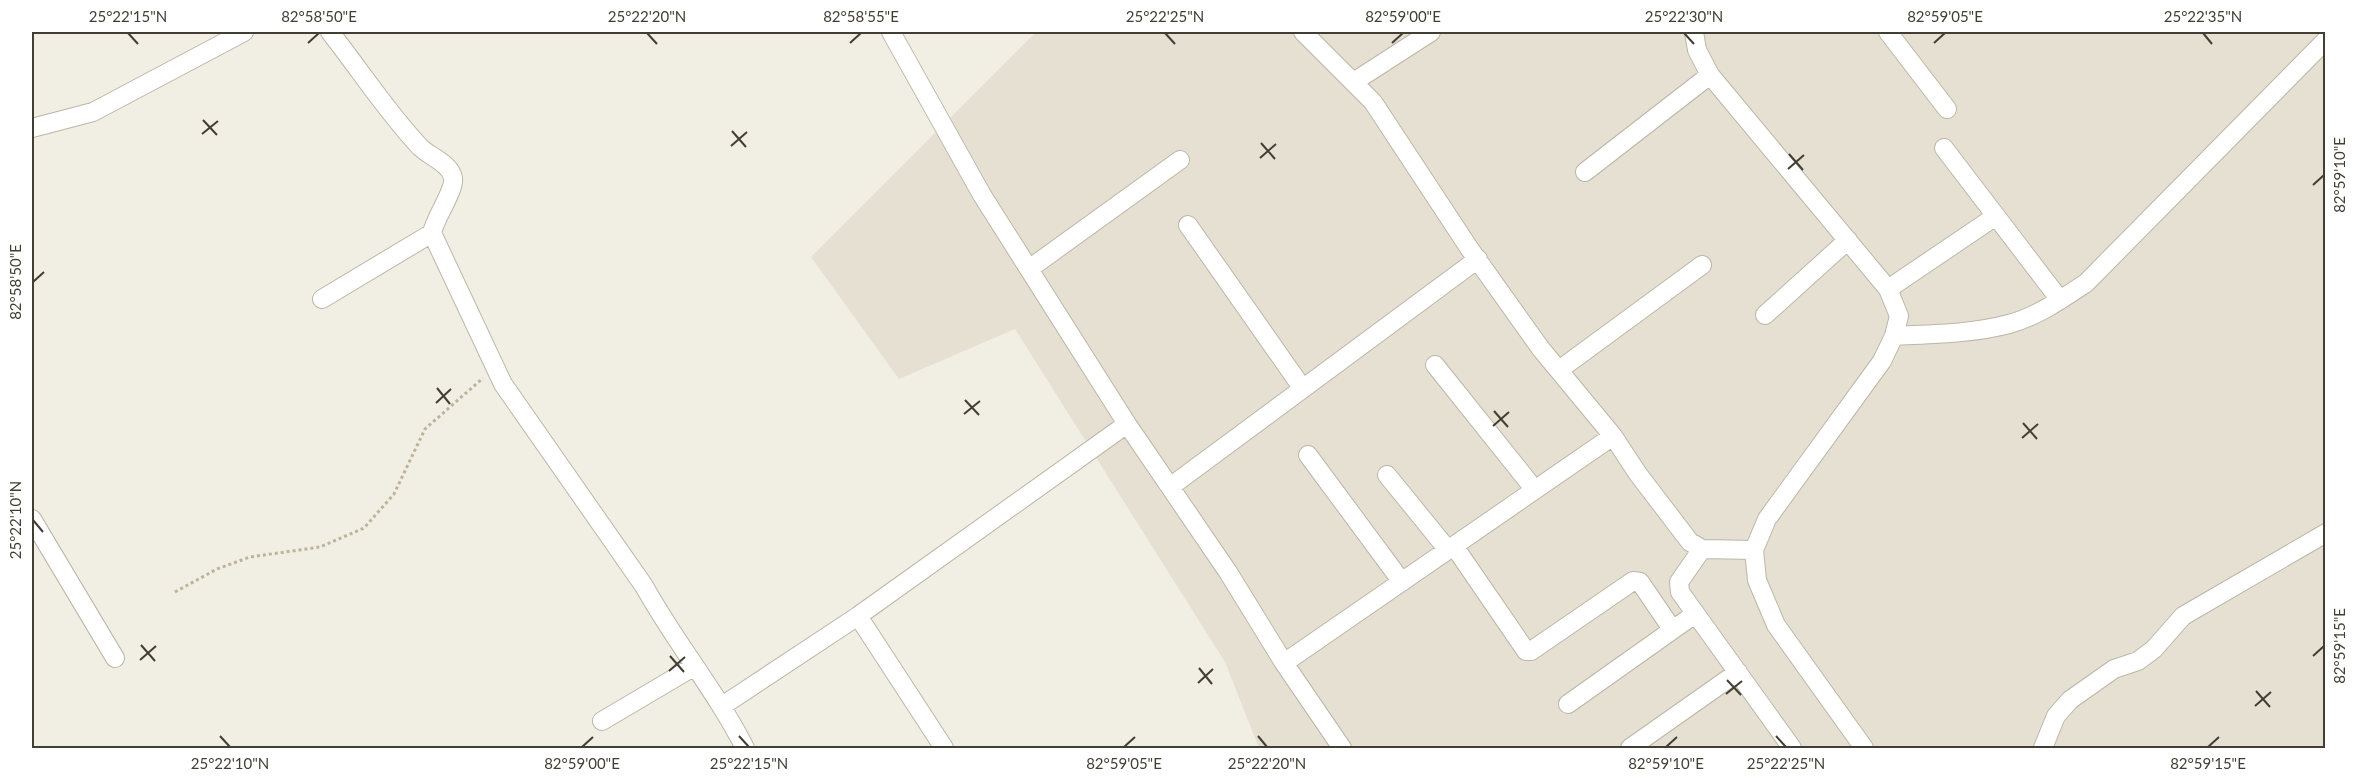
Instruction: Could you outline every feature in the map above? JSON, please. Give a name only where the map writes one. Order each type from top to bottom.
[{"type":"street","points":[[32,128],[93,112],[244,32]]},
{"type":"street","points":[[330,32],[417,143],[448,168],[452,174],[452,187],[435,220],[432,233],[466,310],[503,384],[639,578],[722,706],[745,748]]},
{"type":"street","points":[[891,32],[982,195],[1127,424],[1228,572],[1284,663],[1342,748]]},
{"type":"street","points":[[1303,32],[1354,81],[1372,102],[1478,260],[1559,370],[1613,435],[1638,474],[1690,542],[1702,549],[1754,550]]},
{"type":"street","points":[[1354,81],[1431,32]]},
{"type":"street","points":[[1694,32],[1697,50],[1710,75],[1888,289],[1899,316],[1894,336],[1882,361],[1767,519],[1754,550],[1757,580],[1776,625],[1864,748]]},
{"type":"street","points":[[1888,32],[1947,109]]},
{"type":"street","points":[[1894,336],[1967,332],[2010,324],[2060,300],[2086,283],[2325,40],[2319,32]]},
{"type":"street","points":[[1585,172],[1710,75]]},
{"type":"street","points":[[1944,148],[2060,300]]},
{"type":"street","points":[[1029,269],[1180,160]]},
{"type":"street","points":[[1888,289],[1996,216]]},
{"type":"street","points":[[1188,225],[1304,389]]},
{"type":"street","points":[[322,299],[432,233]]},
{"type":"street","points":[[1765,315],[1848,240]]},
{"type":"street","points":[[1170,487],[1478,260]]},
{"type":"street","points":[[1559,370],[1702,265]]},
{"type":"street","points":[[1435,365],[1535,490]]},
{"type":"street","points":[[722,706],[858,616],[1127,424]]},
{"type":"street","points":[[1284,663],[1613,435]]},
{"type":"street","points":[[1308,455],[1402,582]]},
{"type":"street","points":[[1387,475],[1451,548],[1526,651],[1531,651],[1633,581],[1640,582],[1672,629]]},
{"type":"street","points":[[32,519],[115,658]]},
{"type":"street","points":[[2043,748],[2056,716],[2070,700],[2114,669],[2138,661],[2154,649],[2183,616],[2325,533]]},
{"type":"street","points":[[1702,549],[1678,586],[1695,614],[1792,748]]},
{"type":"street","points":[[1568,704],[1695,614]]},
{"type":"street","points":[[858,616],[944,748]]},
{"type":"street","points":[[602,721],[695,666]]},
{"type":"street","points":[[1630,748],[1738,672]]},
{"type":"path","points":[[175,592],[217,568],[250,557],[320,547],[364,528],[394,494],[425,429],[496,366]]},
{"type":"shaded area","points":[[1036,32],[2325,32],[2325,748],[1259,748],[1225,662],[1015,329],[899,379],[811,257]]}]
